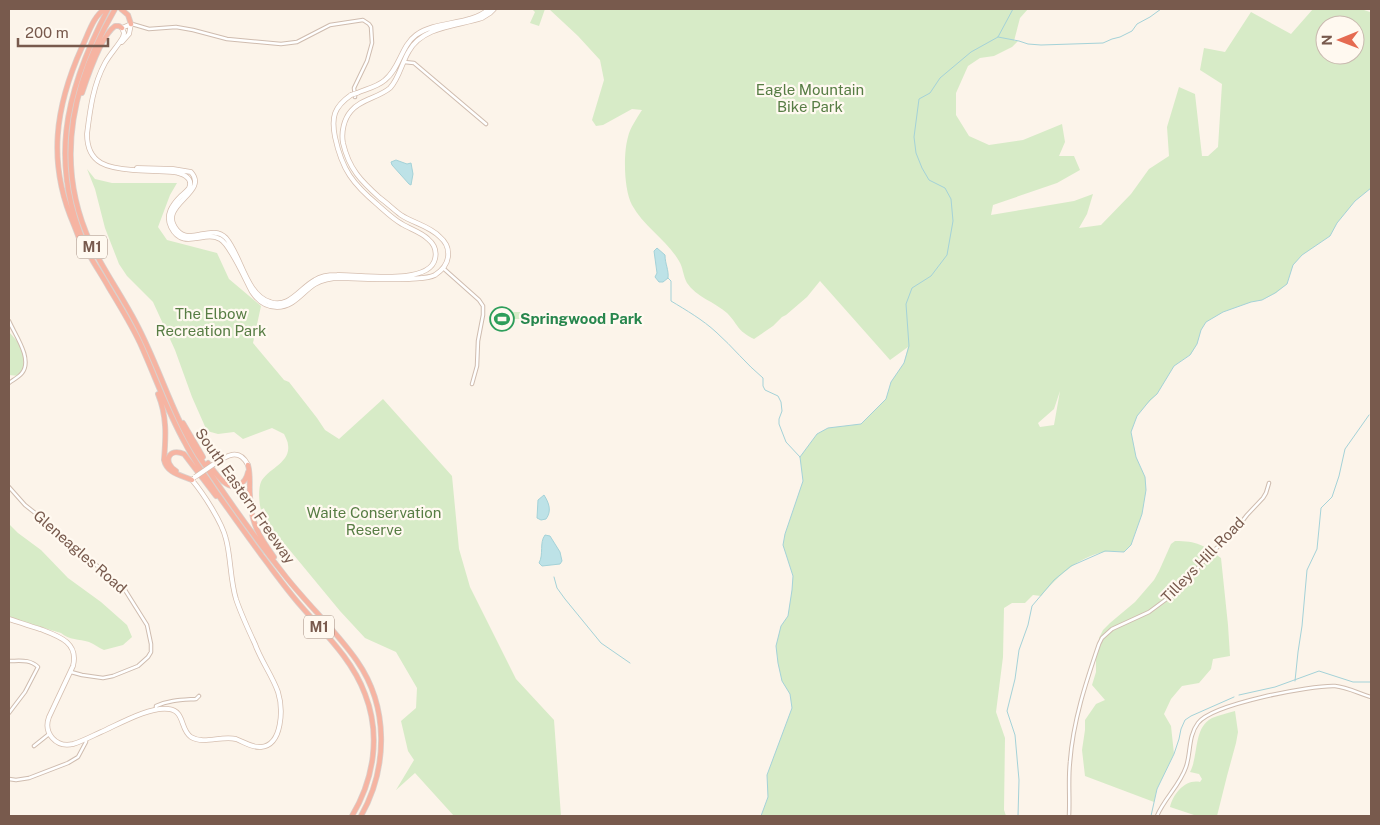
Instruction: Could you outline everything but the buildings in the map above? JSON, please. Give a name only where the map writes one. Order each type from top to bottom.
[{"type":"highway","points":[[121,9],[128,15],[132,24]]},
{"type":"highway","points":[[92,259],[80,242],[63,198],[59,175],[57,139],[62,104],[72,72],[95,19],[100,12],[110,10]]},
{"type":"highway","name":"South Eastern Freeway","points":[[110,10],[81,85],[74,116],[70,148],[72,180],[84,227],[97,256],[145,341],[184,431],[198,454],[236,511],[295,588],[348,649],[366,676],[377,706],[381,737],[379,770],[372,793],[361,816]]},
{"type":"highway","name":"South Eastern Freeway","points":[[110,10],[92,42],[79,72],[70,103],[66,134],[65,166],[70,199],[79,230],[92,259],[140,343],[170,416],[186,445],[227,508],[295,598],[352,667],[366,695],[373,726],[373,758],[366,790],[352,816]]},
{"type":"highway","points":[[70,148],[83,91],[93,63],[110,30],[116,26],[122,28]]},
{"type":"highway","points":[[140,343],[165,415],[165,464],[169,470],[193,478]]},
{"type":"highway","points":[[174,409],[206,462],[224,482],[232,486],[240,484],[246,478],[248,465]]},
{"type":"highway","points":[[193,478],[170,466],[168,460],[170,454],[177,452],[184,454],[208,487],[227,508]]},
{"type":"highway","points":[[248,465],[250,471],[251,512],[256,528],[295,588]]},
{"type":"main road","points":[[132,24],[122,28],[123,37],[105,64],[95,90],[87,134],[89,151],[102,164],[112,168],[181,173],[189,178],[189,188],[174,204],[170,213],[169,222],[173,231],[184,239],[212,236],[224,241],[252,292],[262,302],[272,306],[284,306],[294,301],[315,284],[329,279],[381,280],[420,278],[433,276],[443,268],[448,254],[442,238],[434,231],[400,214],[366,185],[352,169],[342,138],[345,122],[351,110],[384,92],[391,86],[410,42],[423,31],[476,16],[489,9]]},
{"type":"main road","points":[[132,24],[129,34],[109,60],[98,83],[89,129],[89,145],[97,158],[103,163],[112,166],[174,168],[191,172],[195,185],[190,193],[178,204],[173,213],[173,223],[179,232],[193,236],[213,232],[221,234],[232,248],[256,293],[262,299],[273,303],[283,303],[313,281],[328,275],[409,276],[430,269],[434,261],[435,250],[431,241],[423,234],[399,222],[364,194],[353,182],[342,162],[334,130],[334,117],[340,105],[355,95],[384,81],[416,40],[432,32],[482,18],[490,14],[494,9]]},
{"type":"main road","points":[[434,261],[443,268]]},
{"type":"main road","points":[[430,269],[434,271],[443,268]]},
{"type":"main road","points":[[9,619],[56,635],[70,645],[74,656],[74,664],[49,717],[47,728],[49,734],[60,742],[73,744],[144,712],[168,708],[176,711],[180,716],[186,732],[192,738],[203,740],[231,738],[254,747],[266,746],[273,742],[280,725],[279,694],[256,647],[236,598],[223,530],[193,478],[228,455],[240,456],[248,465]]},
{"type":"street","points":[[132,24],[149,28],[176,26],[227,39],[281,44],[297,42],[330,24],[359,20],[366,21],[371,27],[372,43],[367,62],[354,89],[355,95]]},
{"type":"street","points":[[401,61],[414,63],[486,124]]},
{"type":"street","points":[[443,268],[479,300],[483,306],[477,366],[472,384]]},
{"type":"street","points":[[9,321],[26,359],[24,372],[9,383]]},
{"type":"street","name":"Tilleys Hill Road","points":[[1069,816],[1069,772],[1075,722],[1102,638],[1119,625],[1149,612],[1176,592],[1213,552],[1230,537],[1263,498],[1268,483]]},
{"type":"street","name":"Gleneagles Road","points":[[9,487],[25,505],[126,590],[147,625],[152,650],[148,657],[138,666],[103,678],[82,676],[71,672]]},
{"type":"street","points":[[9,661],[26,661],[35,664],[38,668],[25,692],[9,713]]},
{"type":"street","points":[[1157,816],[1186,767],[1192,735],[1198,722],[1207,716],[1237,704],[1267,696],[1320,686],[1338,686],[1371,697]]},
{"type":"street","points":[[156,710],[156,706],[169,701],[196,699],[199,696]]},
{"type":"street","points":[[34,746],[49,734]]},
{"type":"street","points":[[9,778],[16,780],[29,778],[75,759],[86,744],[85,739]]},
{"type":"green space","points":[[532,9],[545,9],[539,26],[530,23],[535,12]]},
{"type":"green space","name":"Eagle Mountain Bike Park","points":[[549,9],[1028,9],[1020,18],[1014,41],[1018,41],[1012,47],[994,56],[980,58],[968,66],[956,93],[956,115],[969,136],[989,145],[1023,140],[1062,124],[1065,142],[1059,156],[1074,156],[1080,170],[1057,183],[993,205],[991,215],[1074,201],[1093,194],[1087,214],[1079,228],[1101,225],[1131,194],[1149,169],[1169,156],[1167,127],[1179,87],[1195,94],[1202,156],[1208,156],[1218,147],[1222,84],[1200,70],[1204,48],[1225,52],[1251,12],[1291,34],[1313,9],[1361,9],[1370,12],[1371,9],[1371,188],[1355,201],[1337,223],[1330,236],[1302,255],[1293,265],[1287,284],[1276,293],[1262,300],[1223,312],[1206,322],[1191,354],[1174,366],[1157,394],[1137,416],[1131,432],[1136,457],[1145,477],[1146,490],[1142,514],[1131,545],[1124,552],[1106,551],[1086,558],[1069,568],[1041,596],[1033,595],[1025,603],[1012,603],[1004,608],[1003,657],[996,712],[1005,738],[1004,810],[1006,816],[761,816],[768,797],[767,775],[792,708],[790,694],[782,681],[776,646],[781,626],[788,616],[792,590],[793,576],[783,545],[803,481],[800,457],[817,434],[828,428],[861,424],[886,399],[891,382],[904,363],[908,347],[890,360],[820,281],[807,297],[773,326],[754,339],[741,330],[727,313],[691,288],[674,253],[637,213],[629,198],[625,172],[626,144],[630,130],[642,110],[632,109],[603,125],[596,126],[592,120],[604,80],[600,60]],"holes":[[[1060,391],[1054,425],[1040,427],[1038,423],[1054,409]]]},
{"type":"green space","name":"Waite Conservation Reserve","points":[[87,169],[95,179],[112,183],[177,183],[170,195],[158,227],[167,240],[217,253],[229,279],[261,306],[253,343],[284,380],[289,382],[325,430],[339,439],[383,399],[452,476],[459,549],[470,587],[516,679],[554,720],[561,816],[454,816],[415,773],[396,790],[414,760],[408,751],[401,721],[416,708],[417,688],[396,652],[365,638],[340,611],[269,525],[264,508],[261,510],[259,488],[261,482],[286,457],[288,451],[288,443],[284,434],[272,428],[243,439],[234,432],[218,434],[207,431],[175,350],[153,302],[127,276],[119,264],[105,228],[95,189]]},
{"type":"green space","points":[[513,312],[528,312],[527,319],[513,319]]},
{"type":"green space","points":[[9,332],[25,355],[25,366],[19,376],[9,375]]},
{"type":"green space","points":[[9,524],[41,550],[68,578],[101,602],[127,625],[132,637],[123,645],[104,650],[89,642],[71,638],[9,616]]},
{"type":"green space","points":[[1175,541],[1200,545],[1221,558],[1230,656],[1213,659],[1211,669],[1199,683],[1182,686],[1171,699],[1164,714],[1171,726],[1174,754],[1157,789],[1154,802],[1085,776],[1082,750],[1085,720],[1096,704],[1105,700],[1092,685],[1096,672],[1096,653],[1099,638],[1103,630],[1135,602],[1154,580],[1171,544]]},
{"type":"green space","points":[[1235,711],[1238,732],[1217,816],[1197,816],[1170,807],[1180,789],[1189,783],[1200,782],[1202,779],[1199,774],[1190,772],[1199,735],[1206,722],[1212,718]]},
{"type":"water","points":[[396,160],[407,164],[411,163],[413,174],[411,185],[392,165],[391,162]]},
{"type":"water","points":[[657,248],[665,255],[668,272],[668,278],[663,282],[659,282],[655,277],[657,273],[654,251]]},
{"type":"water","points":[[544,495],[549,510],[546,519],[541,520],[537,518],[538,500]]},
{"type":"water","points":[[545,535],[550,536],[560,552],[562,561],[560,564],[542,566],[539,563],[542,541]]},
{"type":"waterway","points":[[800,457],[817,434],[828,428],[861,424],[886,399],[891,382],[904,363],[909,346],[906,304],[912,288],[931,276],[947,255],[953,221],[951,199],[945,188],[929,180],[916,153],[914,137],[919,99],[930,93],[940,78],[971,52],[998,37],[1013,9]]},
{"type":"waterway","points":[[998,37],[1041,45],[1103,43],[1132,31],[1137,24],[1161,9]]},
{"type":"waterway","points":[[1018,816],[1019,780],[1015,735],[1007,711],[1015,679],[1019,650],[1028,625],[1032,606],[1054,580],[1071,566],[1105,551],[1124,552],[1131,545],[1142,514],[1146,490],[1145,477],[1136,457],[1131,432],[1137,416],[1157,394],[1174,366],[1190,355],[1206,322],[1223,312],[1262,300],[1287,284],[1293,265],[1302,255],[1330,236],[1337,223],[1355,201],[1371,188]]},
{"type":"waterway","points":[[668,278],[671,281],[671,301],[700,319],[716,332],[763,378],[765,390],[778,396],[782,411],[779,424],[786,442],[800,457],[803,481],[783,545],[793,576],[792,590],[788,616],[781,626],[776,646],[782,681],[790,694],[792,708],[767,775],[768,797],[761,816]]},
{"type":"waterway","points":[[1295,681],[1307,570],[1317,549],[1321,508],[1332,497],[1345,449],[1369,415]]},
{"type":"waterway","points":[[554,577],[557,588],[601,643],[630,663]]},
{"type":"waterway","points":[[1239,695],[1275,687],[1319,671],[1353,682],[1371,682]]},
{"type":"waterway","points":[[1151,816],[1157,789],[1174,754],[1185,720],[1234,697]]},
{"type":"place","name":"Springwood Park","points":[[502,319]]},
{"type":"park label","name":"The Elbow Recreation Park","points":[[211,322]]}]
